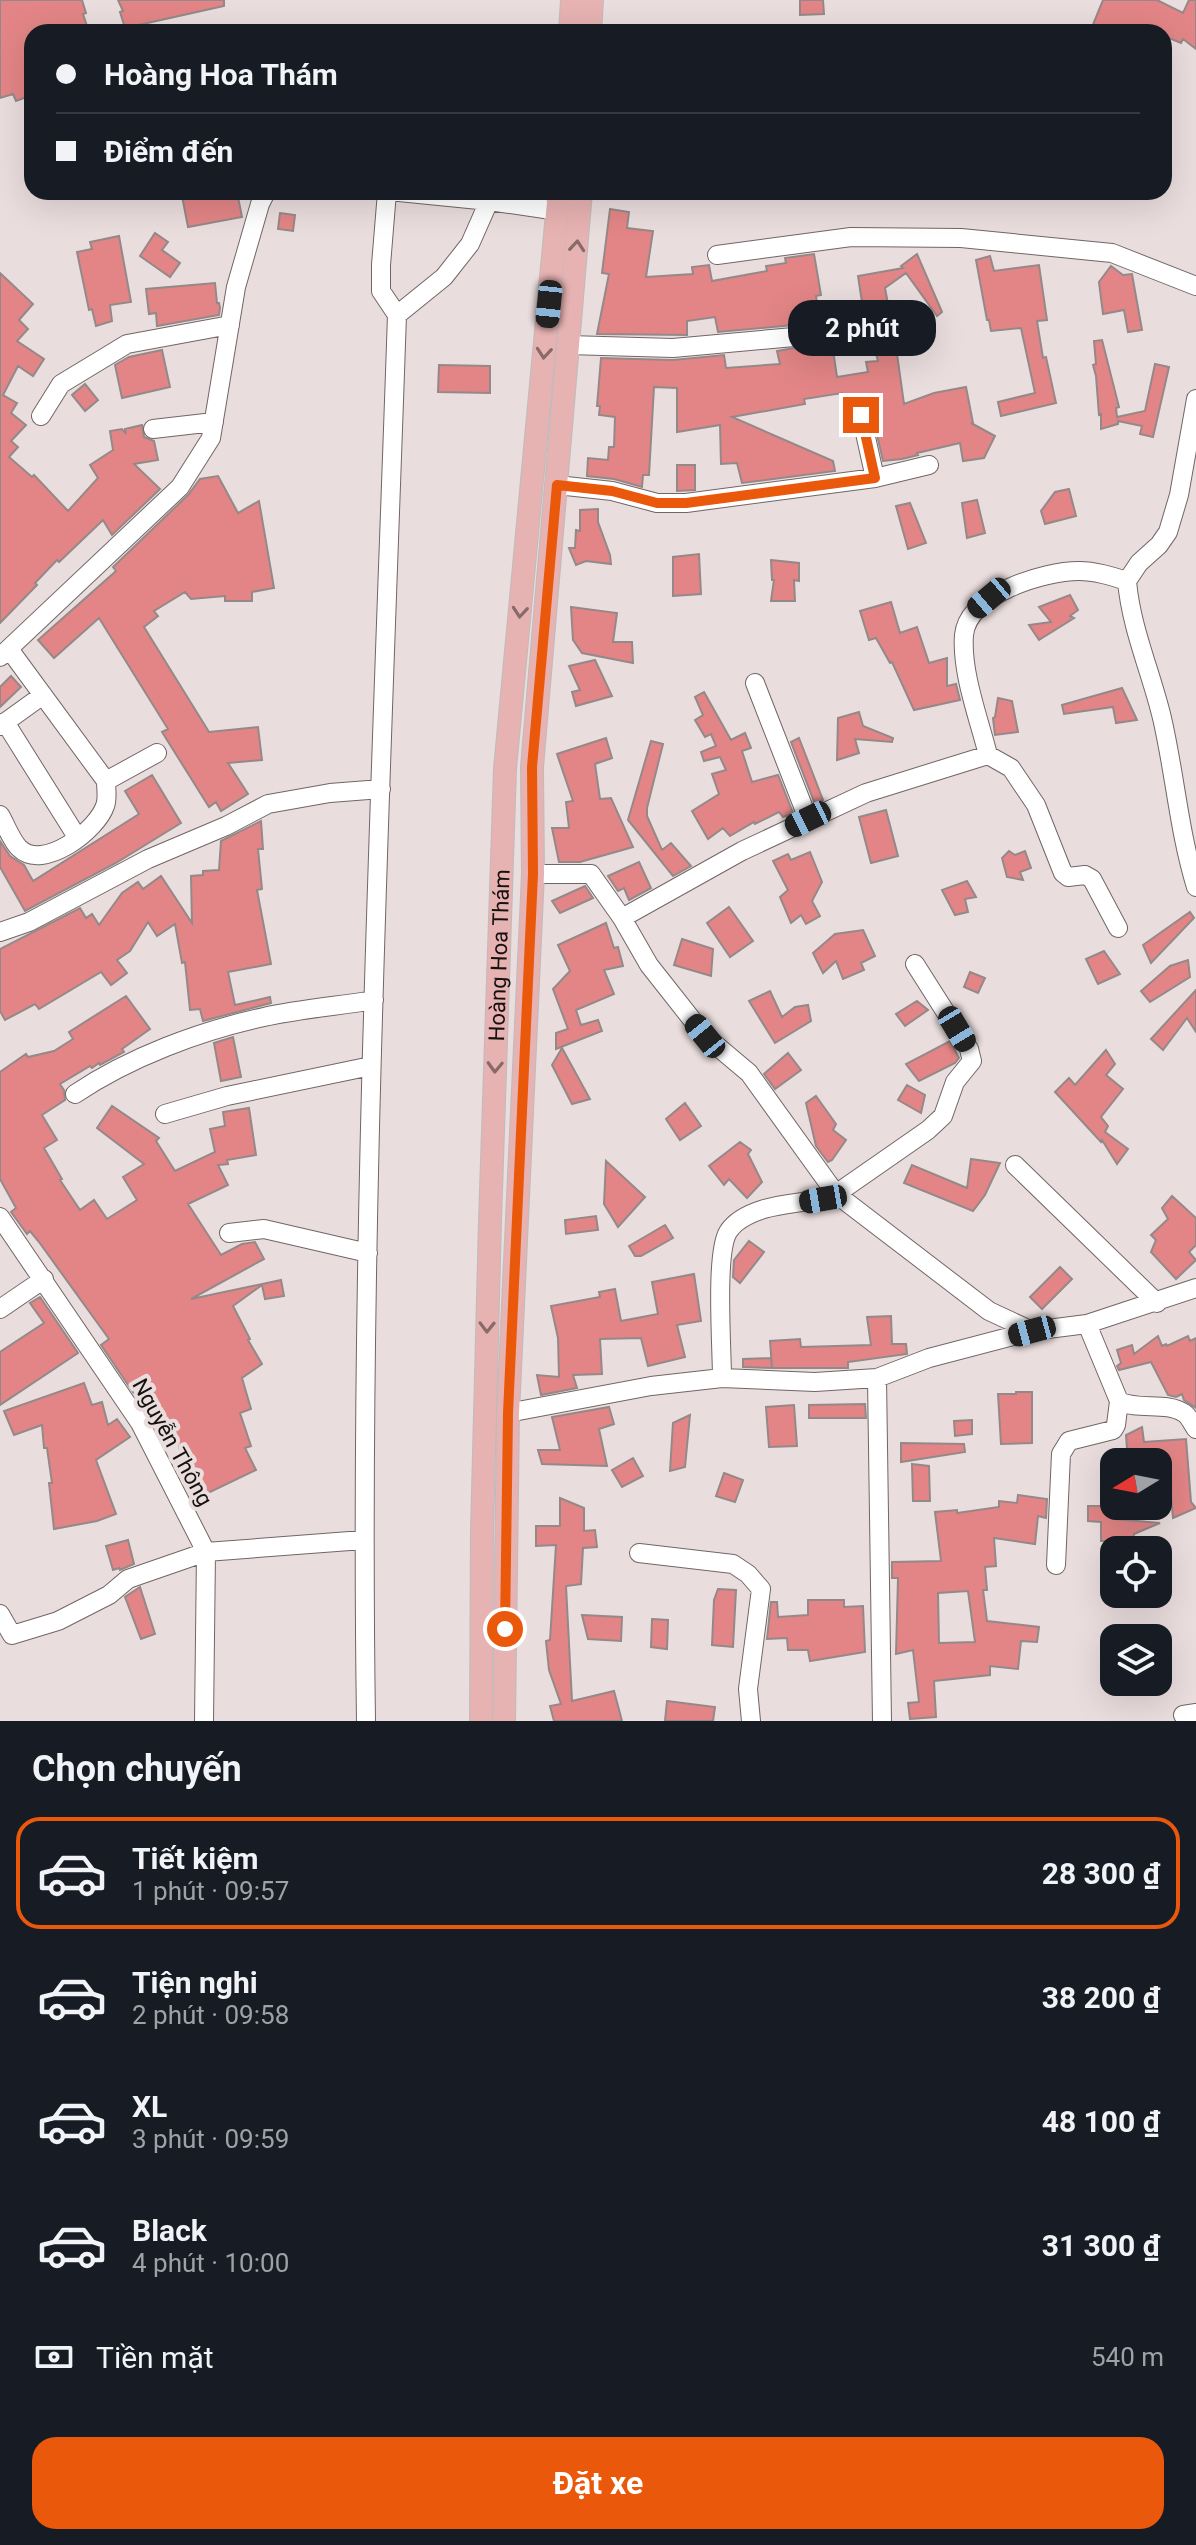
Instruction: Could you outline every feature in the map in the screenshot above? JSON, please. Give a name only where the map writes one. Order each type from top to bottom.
[{"type":"main road","points":[[570,24],[572,0]]},
{"type":"main road","points":[[590,24],[592,0]]},
{"type":"main road","name":"Hoàng Hoa Thám","points":[[504,1721],[508,1413],[533,874],[532,767],[568,345],[569,202]]},
{"type":"main road","name":"Hoàng Hoa Thám","points":[[481,1721],[485,1419],[505,769],[569,202]]},
{"type":"main road","points":[[485,1419],[508,1413]]},
{"type":"street","points":[[0,815],[20,849],[34,856],[45,856],[60,851],[77,837],[96,821],[106,805],[106,781],[43,695],[4,653],[180,487],[211,438],[236,287],[262,200]]},
{"type":"street","points":[[366,1721],[363,1540],[371,1066],[397,315],[381,291],[386,200]]},
{"type":"street","points":[[479,200],[569,202]]},
{"type":"street","points":[[397,315],[444,277],[470,244],[489,201]]},
{"type":"street","points":[[717,255],[851,237],[961,238],[1112,253],[1196,286]]},
{"type":"street","points":[[41,416],[61,384],[127,344],[230,325]]},
{"type":"street","points":[[568,345],[673,348],[794,337]]},
{"type":"street","points":[[1196,399],[1179,495],[1168,532],[1127,581],[1129,603],[1162,717],[1187,858],[1196,887]]},
{"type":"street","points":[[861,415],[875,478]]},
{"type":"street","points":[[153,429],[214,422]]},
{"type":"street","points":[[557,485],[612,491],[657,503],[686,503],[875,478],[929,465]]},
{"type":"street","points":[[1118,928],[1092,879],[1085,875],[1068,877],[1063,873],[1036,805],[1011,768],[988,755],[966,668],[964,635],[970,614],[989,598],[1034,579],[1079,571],[1127,581]]},
{"type":"street","points":[[755,683],[808,819]]},
{"type":"street","points":[[43,695],[3,724],[77,837]]},
{"type":"street","points":[[106,781],[157,753]]},
{"type":"street","points":[[622,918],[742,851],[866,793],[988,755]]},
{"type":"street","points":[[0,932],[29,922],[148,859],[226,826],[268,804],[330,793],[381,789]]},
{"type":"street","points":[[533,874],[591,874],[622,918],[649,965],[705,1036],[749,1073],[836,1194],[989,1311],[1032,1331]]},
{"type":"street","points":[[722,1378],[721,1259],[728,1232],[741,1218],[765,1209],[836,1194],[928,1130],[943,1116],[955,1082],[972,1061],[969,1049],[915,964]]},
{"type":"street","points":[[75,1094],[101,1076],[208,1031],[267,1016],[374,1000]]},
{"type":"street","points":[[165,1114],[227,1096],[371,1066]]},
{"type":"street","points":[[1015,1165],[1157,1303]]},
{"type":"street","name":"Nguyễn Thông","points":[[1,1218],[140,1423],[206,1552],[204,1721]]},
{"type":"street","points":[[229,1233],[264,1229],[368,1253]]},
{"type":"street","points":[[0,1309],[44,1279]]},
{"type":"street","points":[[508,1413],[651,1386],[722,1378],[815,1382],[877,1378],[929,1358],[1032,1331],[1087,1324],[1196,1288]]},
{"type":"street","points":[[1056,1565],[1061,1454],[1069,1441],[1113,1430],[1116,1425],[1119,1401],[1087,1324]]},
{"type":"street","points":[[877,1378],[882,1721]]},
{"type":"street","points":[[1119,1401],[1126,1405],[1166,1408],[1185,1413],[1196,1429]]},
{"type":"street","points":[[0,1614],[12,1635],[58,1621],[109,1595],[128,1579],[206,1552],[363,1540]]},
{"type":"street","points":[[639,1553],[733,1564],[748,1574],[761,1589],[748,1689],[751,1721]]},
{"type":"building","points":[[0,0],[82,0],[86,24],[24,24],[24,98],[16,101],[13,94],[0,98]]},
{"type":"building","points":[[118,0],[224,0],[224,6],[143,24],[124,24],[120,12],[123,11]]},
{"type":"building","points":[[800,0],[823,0],[824,14],[800,15]]},
{"type":"building","points":[[1103,0],[1157,0],[1183,13],[1189,0],[1196,0],[1196,49],[1183,39],[1181,43],[1172,39],[1172,24],[1093,24]]},
{"type":"building","points":[[183,200],[239,200],[242,217],[188,227]]},
{"type":"building","points":[[610,209],[629,212],[627,228],[653,231],[646,277],[693,274],[692,267],[709,265],[712,281],[767,271],[766,266],[786,263],[785,258],[814,254],[821,295],[816,296],[821,330],[830,329],[837,377],[868,372],[866,362],[878,361],[874,347],[869,348],[858,276],[903,268],[901,266],[917,254],[942,312],[937,316],[906,273],[885,288],[888,304],[877,306],[881,334],[896,333],[904,404],[934,393],[966,387],[971,423],[995,436],[984,458],[963,461],[960,443],[883,461],[868,395],[843,396],[842,393],[804,399],[805,404],[732,417],[833,461],[835,471],[742,483],[737,463],[721,464],[720,425],[677,432],[677,388],[654,387],[649,475],[643,475],[642,487],[587,476],[588,458],[608,460],[609,447],[614,447],[615,417],[599,415],[600,406],[597,406],[601,358],[673,360],[724,355],[726,368],[780,364],[777,351],[800,347],[806,337],[803,330],[794,325],[718,332],[715,317],[687,321],[687,335],[597,334],[609,274],[602,273]]},
{"type":"building","points":[[280,213],[295,215],[293,231],[278,229]]},
{"type":"building","points":[[155,233],[168,242],[162,250],[180,263],[170,277],[140,256]]},
{"type":"building","points":[[119,236],[131,302],[110,305],[112,321],[96,326],[92,309],[89,310],[77,252],[92,249],[90,242]]},
{"type":"building","points":[[990,256],[994,271],[1039,265],[1047,320],[1037,321],[1043,358],[1046,357],[1056,403],[1001,416],[998,402],[1035,393],[1021,328],[991,331],[987,320],[976,260]]},
{"type":"building","points":[[1111,266],[1123,275],[1132,274],[1142,330],[1128,332],[1124,310],[1103,314],[1099,282]]},
{"type":"building","points":[[0,273],[33,304],[19,320],[28,329],[17,341],[44,359],[33,376],[18,366],[3,395],[17,403],[11,413],[26,425],[11,441],[18,447],[9,457],[32,477],[34,475],[68,511],[98,478],[90,465],[113,450],[110,431],[122,429],[126,434],[125,429],[142,425],[144,437],[154,441],[158,460],[134,464],[160,489],[112,535],[103,520],[59,562],[57,560],[0,623]]},
{"type":"building","points":[[215,283],[219,315],[157,326],[156,313],[149,314],[146,289]]},
{"type":"building","points":[[1102,340],[1119,407],[1116,408],[1117,417],[1145,411],[1155,364],[1169,367],[1153,437],[1140,434],[1142,426],[1118,421],[1118,424],[1101,429],[1093,365],[1096,364],[1094,341]]},
{"type":"building","points":[[162,350],[170,387],[122,398],[115,365],[129,357]]},
{"type":"building","points":[[439,365],[490,366],[490,393],[438,392]]},
{"type":"building","points":[[85,384],[98,400],[85,411],[72,395]]},
{"type":"building","points":[[677,465],[695,465],[695,490],[677,491]]},
{"type":"building","points":[[218,476],[238,513],[259,501],[274,588],[252,592],[252,601],[225,601],[225,596],[191,599],[185,592],[154,611],[158,616],[144,627],[209,732],[258,727],[262,760],[228,763],[248,794],[221,811],[216,802],[209,807],[162,732],[168,729],[99,618],[54,658],[38,640],[116,571],[113,567],[188,495],[200,479]]},
{"type":"building","points":[[1069,489],[1076,516],[1045,524],[1041,511],[1055,492]]},
{"type":"building","points":[[977,500],[985,533],[967,538],[962,503]]},
{"type":"building","points":[[910,503],[926,543],[908,549],[896,506]]},
{"type":"building","points":[[598,509],[598,522],[611,564],[586,561],[576,565],[569,548],[575,548],[576,530],[580,531],[580,510]]},
{"type":"building","points":[[699,554],[701,594],[673,596],[673,557]]},
{"type":"building","points":[[771,560],[799,563],[799,581],[794,580],[795,601],[771,601],[774,580]]},
{"type":"building","points":[[1070,595],[1078,610],[1070,616],[1074,618],[1039,640],[1029,625],[1051,622],[1039,607]]},
{"type":"building","points":[[891,602],[900,633],[917,627],[929,663],[947,658],[947,686],[956,684],[960,700],[914,710],[892,662],[876,638],[869,640],[860,611]]},
{"type":"building","points":[[571,607],[617,613],[613,642],[632,642],[633,663],[582,653],[573,640]]},
{"type":"building","points":[[595,660],[612,696],[576,706],[572,692],[580,690],[569,666]]},
{"type":"building","points":[[11,676],[21,687],[0,707],[0,687]]},
{"type":"building","points":[[1122,688],[1137,720],[1116,723],[1113,707],[1064,714],[1062,705]]},
{"type":"building","points":[[704,692],[731,740],[745,733],[751,748],[742,751],[752,782],[778,775],[793,813],[783,817],[779,812],[730,836],[723,828],[708,839],[692,811],[719,794],[712,774],[726,770],[720,757],[704,761],[701,752],[716,746],[711,734],[705,737],[695,720],[703,715],[695,697]]},
{"type":"building","points":[[998,698],[1012,701],[1018,732],[995,735],[993,718]]},
{"type":"building","points":[[859,712],[863,726],[893,738],[892,742],[855,739],[859,753],[837,760],[838,718]]},
{"type":"building","points":[[606,738],[612,758],[595,764],[600,799],[611,798],[633,847],[580,862],[559,862],[552,828],[569,828],[566,802],[573,801],[557,754]]},
{"type":"building","points":[[799,738],[823,800],[815,804],[791,742]]},
{"type":"building","points":[[651,741],[663,744],[647,816],[662,850],[671,843],[691,866],[673,876],[628,820]]},
{"type":"building","points":[[152,775],[181,823],[116,863],[25,911],[0,867],[0,841],[10,856],[24,865],[33,881],[139,814],[125,791]]},
{"type":"building","points":[[886,810],[898,856],[871,863],[859,817]]},
{"type":"building","points":[[261,821],[263,849],[258,849],[262,889],[257,890],[271,964],[228,972],[235,1005],[270,997],[271,1003],[203,1021],[200,1009],[190,1010],[185,962],[182,963],[175,924],[157,936],[148,922],[130,951],[117,960],[127,973],[111,985],[101,972],[39,1009],[35,1004],[5,1020],[0,1011],[0,949],[80,908],[86,918],[92,914],[99,925],[122,893],[138,882],[143,889],[161,876],[192,923],[191,876],[219,870],[221,841]]},
{"type":"building","points":[[1009,851],[1015,855],[1025,851],[1031,868],[1020,872],[1023,880],[1007,877],[1002,858]]},
{"type":"building","points":[[810,852],[822,882],[812,901],[820,916],[806,924],[801,915],[791,923],[780,897],[788,890],[773,861],[788,854],[791,860]]},
{"type":"building","points":[[639,862],[651,888],[629,900],[624,888],[618,891],[608,876]]},
{"type":"building","points":[[967,881],[976,897],[965,899],[968,912],[955,915],[942,890]]},
{"type":"building","points":[[585,886],[593,898],[560,913],[552,901]]},
{"type":"building","points":[[729,907],[753,941],[730,957],[707,923]]},
{"type":"building","points":[[1190,912],[1194,918],[1151,963],[1143,945]]},
{"type":"building","points":[[606,923],[623,966],[604,970],[614,994],[576,1010],[581,1025],[598,1020],[602,1031],[556,1049],[556,1033],[568,1029],[553,989],[570,971],[558,945]]},
{"type":"building","points":[[863,930],[875,956],[861,963],[864,970],[843,979],[836,961],[823,973],[813,953],[835,934]]},
{"type":"building","points":[[682,939],[713,949],[711,976],[674,965]]},
{"type":"building","points":[[1104,951],[1120,974],[1098,984],[1086,959]]},
{"type":"building","points":[[1188,960],[1190,977],[1150,1002],[1141,991],[1170,966]]},
{"type":"building","points":[[970,972],[985,978],[978,993],[964,987]]},
{"type":"building","points":[[1196,990],[1196,1032],[1187,1018],[1163,1050],[1151,1039]]},
{"type":"building","points":[[770,991],[782,1017],[795,1007],[808,1005],[811,1021],[775,1043],[749,1001]]},
{"type":"building","points":[[126,996],[150,1029],[122,1049],[124,1052],[100,1065],[90,1066],[60,1084],[65,1100],[42,1115],[57,1140],[44,1148],[60,1180],[80,1210],[94,1200],[107,1219],[137,1200],[123,1177],[144,1164],[97,1128],[112,1106],[159,1138],[156,1141],[175,1171],[215,1152],[210,1129],[225,1126],[223,1112],[249,1108],[256,1155],[227,1160],[228,1164],[218,1165],[228,1185],[188,1204],[221,1255],[242,1244],[255,1242],[264,1259],[191,1299],[281,1280],[284,1296],[265,1299],[262,1285],[233,1306],[262,1364],[242,1378],[251,1409],[240,1413],[251,1446],[245,1448],[256,1470],[206,1494],[197,1476],[189,1478],[175,1434],[161,1438],[141,1396],[137,1398],[101,1345],[109,1339],[39,1242],[30,1231],[27,1234],[11,1212],[16,1208],[0,1179],[0,1072],[26,1054],[28,1057],[54,1051],[73,1039],[69,1032]]},
{"type":"building","points":[[917,1001],[928,1010],[905,1026],[896,1014]]},
{"type":"building","points":[[233,1037],[241,1077],[221,1081],[214,1043]]},
{"type":"building","points":[[950,1041],[959,1058],[919,1081],[906,1064]]},
{"type":"building","points":[[562,1048],[590,1099],[572,1104],[552,1065]]},
{"type":"building","points":[[1106,1050],[1115,1064],[1106,1075],[1123,1089],[1101,1117],[1108,1126],[1105,1132],[1128,1149],[1117,1164],[1102,1140],[1055,1092],[1069,1078],[1075,1085]]},
{"type":"building","points":[[788,1053],[801,1070],[775,1089],[764,1074]]},
{"type":"building","points":[[907,1085],[925,1095],[921,1113],[898,1100]]},
{"type":"building","points":[[816,1096],[836,1124],[833,1130],[846,1140],[828,1162],[816,1146],[806,1103]]},
{"type":"building","points":[[685,1103],[701,1126],[680,1140],[666,1119]]},
{"type":"building","points":[[740,1142],[751,1150],[748,1154],[762,1182],[747,1198],[729,1179],[724,1185],[709,1166]]},
{"type":"building","points":[[971,1159],[1000,1163],[985,1195],[973,1211],[904,1183],[912,1165],[967,1188]]},
{"type":"building","points":[[606,1161],[645,1197],[618,1227],[604,1204]]},
{"type":"building","points":[[1172,1196],[1196,1218],[1196,1245],[1189,1252],[1196,1260],[1176,1279],[1151,1252],[1156,1240],[1151,1235],[1168,1219],[1162,1208]]},
{"type":"building","points":[[596,1216],[598,1230],[566,1234],[565,1220]]},
{"type":"building","points":[[665,1225],[673,1238],[641,1256],[635,1256],[629,1246]]},
{"type":"building","points":[[749,1241],[764,1252],[740,1283],[733,1277],[734,1260]]},
{"type":"building","points":[[1060,1267],[1072,1279],[1042,1309],[1030,1297]]},
{"type":"building","points":[[694,1274],[701,1321],[677,1325],[685,1357],[648,1366],[641,1338],[600,1339],[602,1374],[573,1375],[577,1388],[541,1395],[537,1375],[559,1377],[558,1338],[551,1306],[600,1297],[599,1292],[615,1289],[621,1321],[658,1314],[652,1282]]},
{"type":"building","points":[[40,1297],[78,1353],[0,1405],[0,1352],[44,1323],[30,1303]]},
{"type":"building","points":[[891,1316],[892,1344],[906,1344],[907,1354],[848,1362],[848,1368],[772,1368],[770,1341],[800,1339],[801,1347],[871,1345],[867,1317]]},
{"type":"building","points":[[1158,1336],[1162,1346],[1188,1336],[1190,1341],[1196,1338],[1196,1408],[1184,1400],[1182,1394],[1176,1397],[1168,1395],[1151,1362],[1119,1370],[1117,1366],[1121,1363],[1117,1350],[1132,1345],[1134,1354]]},
{"type":"building","points":[[771,1358],[772,1368],[743,1367],[743,1359]]},
{"type":"building","points":[[84,1383],[92,1405],[102,1402],[108,1425],[117,1419],[130,1437],[96,1460],[116,1514],[54,1529],[49,1483],[52,1483],[42,1425],[14,1435],[4,1411]]},
{"type":"building","points":[[1032,1392],[1032,1443],[1001,1444],[998,1394]]},
{"type":"building","points":[[865,1404],[866,1418],[809,1418],[809,1405]]},
{"type":"building","points":[[794,1405],[797,1446],[769,1447],[766,1407]]},
{"type":"building","points":[[609,1407],[614,1424],[599,1429],[607,1466],[542,1464],[538,1450],[560,1450],[552,1417]]},
{"type":"building","points":[[690,1415],[685,1467],[670,1471],[673,1423]]},
{"type":"building","points":[[972,1420],[972,1434],[955,1436],[954,1421]]},
{"type":"building","points":[[1142,1427],[1144,1442],[1186,1439],[1191,1502],[1196,1508],[1173,1518],[1172,1448],[1127,1448],[1126,1435]]},
{"type":"building","points":[[901,1443],[964,1444],[965,1452],[901,1462]]},
{"type":"building","points":[[633,1458],[643,1476],[622,1487],[612,1470]]},
{"type":"building","points":[[912,1464],[929,1466],[930,1501],[913,1501]]},
{"type":"building","points":[[724,1473],[743,1480],[735,1502],[716,1496]]},
{"type":"building","points":[[1018,1495],[1047,1499],[1046,1518],[1038,1516],[1035,1544],[994,1538],[996,1566],[985,1567],[987,1590],[983,1590],[987,1621],[1039,1627],[1037,1642],[1021,1641],[1018,1669],[990,1666],[990,1675],[934,1681],[936,1717],[910,1719],[908,1703],[919,1702],[913,1650],[896,1654],[898,1578],[892,1578],[892,1562],[941,1561],[935,1512],[957,1510],[957,1513],[999,1507],[999,1501],[1017,1503]],"holes":[[[968,1591],[975,1642],[939,1643],[938,1593]]]},
{"type":"building","points":[[560,1498],[584,1508],[584,1531],[595,1530],[597,1547],[583,1548],[581,1584],[566,1586],[572,1701],[614,1691],[622,1721],[554,1721],[550,1706],[561,1704],[549,1670],[546,1641],[550,1640],[556,1545],[536,1546],[536,1526],[560,1526]]},
{"type":"building","points":[[1088,1506],[1100,1506],[1100,1520],[1160,1523],[1134,1536],[1101,1536],[1101,1522],[1088,1521]]},
{"type":"building","points":[[128,1540],[134,1564],[113,1570],[106,1546]]},
{"type":"building","points":[[140,1587],[155,1634],[141,1639],[125,1597]]},
{"type":"building","points":[[718,1589],[736,1590],[733,1647],[712,1645],[714,1600]]},
{"type":"building","points":[[808,1600],[844,1600],[844,1607],[863,1606],[865,1652],[810,1661],[808,1650],[788,1650],[787,1638],[767,1639],[771,1602],[777,1602],[778,1617],[808,1615]]},
{"type":"building","points":[[582,1615],[622,1617],[621,1641],[588,1639]]},
{"type":"building","points":[[652,1619],[668,1620],[667,1649],[651,1647]]},
{"type":"building","points":[[667,1701],[715,1707],[713,1721],[665,1721]]},
{"type":"route","points":[[505,1629],[508,1413],[533,874],[532,767],[557,485],[612,491],[657,503],[686,503],[875,478],[861,415]]}]
